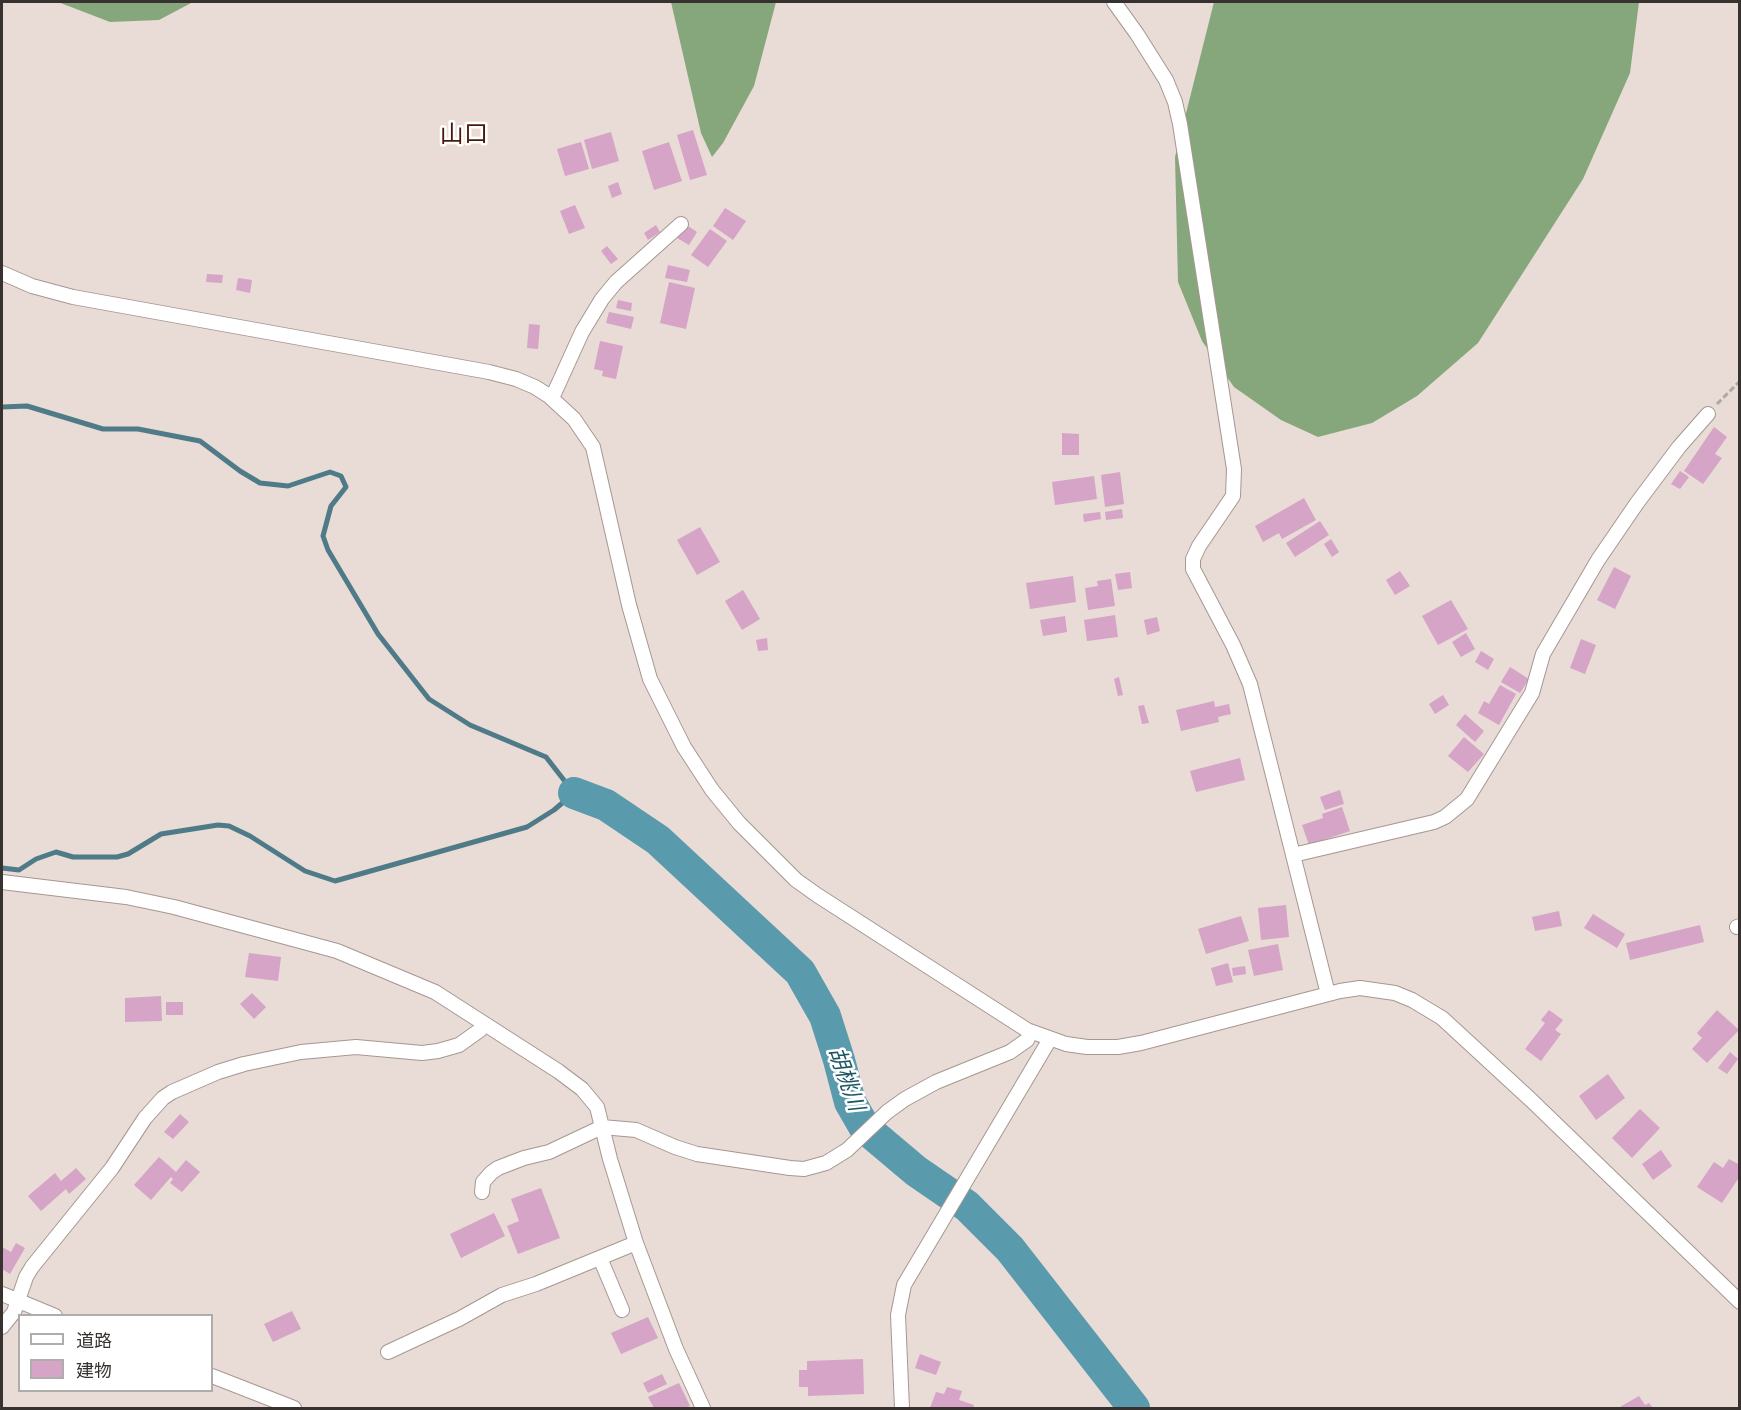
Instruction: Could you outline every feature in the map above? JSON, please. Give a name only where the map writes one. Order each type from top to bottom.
[{"type":"street","points":[[1114,2],[1166,80],[1180,124],[1234,469],[1233,496],[1199,546],[1193,559],[1192,569],[1233,645],[1250,684],[1328,994]]},
{"type":"street","points":[[552,398],[578,339],[602,299],[616,282],[681,224]]},
{"type":"street","points":[[2,273],[32,286],[73,297],[489,372],[525,382],[552,398],[574,419],[593,447],[629,605],[650,679],[684,747],[712,790],[739,823],[796,880],[1031,1032],[1066,1044],[1118,1047],[1141,1043],[1328,994],[1360,988],[1395,993],[1412,1000],[1442,1018],[1531,1100],[1740,1302]]},
{"type":"street","points":[[1293,855],[1434,822],[1467,799],[1532,693],[1543,654],[1598,560],[1679,447],[1708,414]]},
{"type":"street","points":[[2,882],[126,897],[174,907],[337,951],[419,984],[456,1004],[582,1089],[597,1107],[636,1243],[676,1349],[703,1408]]},
{"type":"street","points":[[2,1327],[14,1312],[26,1277],[44,1251],[112,1168],[145,1118],[163,1098],[172,1092],[218,1072],[301,1052],[356,1047],[390,1048],[422,1053],[438,1052],[466,1040],[480,1030],[483,1023]]},
{"type":"street","points":[[482,1192],[483,1182],[498,1168],[549,1152],[602,1127],[636,1130],[697,1154],[790,1168],[813,1167],[826,1163],[847,1150],[887,1112],[905,1099],[936,1082],[1010,1052],[1027,1040],[1031,1032]]},
{"type":"street","points":[[902,1408],[898,1315],[904,1285],[1050,1038]]},
{"type":"street","points":[[388,1352],[459,1319],[502,1295],[636,1243]]},
{"type":"street","points":[[600,1258],[622,1310]]},
{"type":"street","points":[[2,1294],[50,1314]]},
{"type":"street","points":[[213,1376],[294,1408]]},
{"type":"path","points":[[1708,414],[1740,381]]},
{"type":"green space","points":[[58,2],[193,2],[159,20],[110,22]]},
{"type":"green space","points":[[671,2],[776,2],[754,86],[723,143],[712,157],[701,133]]},
{"type":"green space","points":[[1214,2],[1639,2],[1630,73],[1583,179],[1478,343],[1417,396],[1372,423],[1318,437],[1281,420],[1234,387],[1202,341],[1178,282],[1175,157]]},
{"type":"building","points":[[693,130],[707,175],[690,180],[677,135]]},
{"type":"building","points":[[611,132],[619,161],[592,169],[584,140]]},
{"type":"building","points":[[581,142],[589,169],[565,176],[557,149]]},
{"type":"building","points":[[669,142],[682,181],[654,190],[642,151]]},
{"type":"building","points":[[618,182],[622,194],[612,198],[608,186]]},
{"type":"building","points":[[575,205],[585,228],[569,234],[560,211]]},
{"type":"building","points":[[725,208],[746,221],[733,240],[713,226]]},
{"type":"building","points":[[685,224],[697,232],[689,245],[677,238]]},
{"type":"building","points":[[656,225],[660,232],[648,240],[644,233]]},
{"type":"building","points":[[710,229],[727,241],[708,267],[691,255]]},
{"type":"building","points":[[607,246],[618,259],[611,264],[601,251]]},
{"type":"building","points":[[668,265],[690,270],[687,282],[665,278]]},
{"type":"building","points":[[207,274],[223,275],[222,283],[206,282]]},
{"type":"building","points":[[238,278],[252,280],[250,293],[236,290]]},
{"type":"building","points":[[669,282],[695,288],[686,329],[660,323]]},
{"type":"building","points":[[618,300],[632,303],[631,311],[616,308]]},
{"type":"building","points":[[609,312],[634,317],[631,329],[606,323]]},
{"type":"building","points":[[529,324],[540,325],[538,349],[527,348]]},
{"type":"building","points":[[600,341],[623,346],[616,379],[602,376],[603,371],[594,369]]},
{"type":"building","points":[[1714,427],[1727,437],[1715,454],[1722,458],[1703,484],[1684,471]]},
{"type":"building","points":[[1062,433],[1079,434],[1079,455],[1062,455]]},
{"type":"building","points":[[1680,471],[1689,477],[1680,489],[1671,484]]},
{"type":"building","points":[[1120,472],[1124,504],[1105,507],[1101,475]]},
{"type":"building","points":[[1094,476],[1097,499],[1055,505],[1052,482]]},
{"type":"building","points":[[1304,498],[1316,520],[1282,539],[1279,533],[1263,542],[1255,526]]},
{"type":"building","points":[[1122,509],[1123,518],[1106,520],[1105,512]]},
{"type":"building","points":[[1100,512],[1101,519],[1084,522],[1083,514]]},
{"type":"building","points":[[1320,521],[1329,535],[1295,557],[1286,543]]},
{"type":"building","points":[[700,527],[720,562],[697,575],[677,540]]},
{"type":"building","points":[[1331,539],[1339,552],[1332,557],[1324,544]]},
{"type":"building","points":[[1614,567],[1631,576],[1615,609],[1597,600]]},
{"type":"building","points":[[1400,571],[1410,586],[1395,595],[1386,580]]},
{"type":"building","points":[[1130,572],[1132,588],[1118,590],[1115,574]]},
{"type":"building","points":[[1073,576],[1076,602],[1030,609],[1026,583]]},
{"type":"building","points":[[1111,579],[1115,606],[1088,610],[1085,588],[1098,586],[1097,581]]},
{"type":"building","points":[[743,590],[760,619],[742,630],[725,601]]},
{"type":"building","points":[[1451,600],[1468,629],[1438,645],[1422,616]]},
{"type":"building","points":[[1115,615],[1118,637],[1087,641],[1084,620]]},
{"type":"building","points":[[1065,616],[1067,632],[1043,636],[1040,620]]},
{"type":"building","points":[[1157,617],[1160,631],[1147,635],[1144,620]]},
{"type":"building","points":[[1466,633],[1475,649],[1461,657],[1452,642]]},
{"type":"building","points":[[767,638],[768,650],[758,651],[756,640]]},
{"type":"building","points":[[1581,639],[1596,645],[1585,674],[1570,668]]},
{"type":"building","points":[[1481,651],[1494,659],[1488,670],[1475,662]]},
{"type":"building","points":[[1510,667],[1529,679],[1520,693],[1501,682]]},
{"type":"building","points":[[1119,677],[1123,695],[1118,696],[1114,679]]},
{"type":"building","points":[[1500,685],[1516,694],[1499,725],[1478,713],[1484,701],[1489,704]]},
{"type":"building","points":[[1443,695],[1449,705],[1435,714],[1429,704]]},
{"type":"building","points":[[1214,701],[1215,707],[1229,704],[1231,714],[1218,717],[1219,722],[1181,731],[1176,710]]},
{"type":"building","points":[[1144,705],[1149,723],[1142,724],[1138,706]]},
{"type":"building","points":[[1465,714],[1484,731],[1475,742],[1456,725]]},
{"type":"building","points":[[1464,737],[1484,754],[1468,772],[1448,756]]},
{"type":"building","points":[[1240,758],[1245,780],[1196,792],[1190,771]]},
{"type":"building","points":[[1340,790],[1344,804],[1325,810],[1320,797]]},
{"type":"building","points":[[1342,807],[1350,831],[1309,845],[1302,825],[1323,818],[1322,814]]},
{"type":"building","points":[[1286,905],[1289,937],[1261,940],[1258,908]]},
{"type":"building","points":[[1559,911],[1562,926],[1535,931],[1532,917]]},
{"type":"building","points":[[1593,914],[1625,934],[1617,948],[1584,928]]},
{"type":"building","points":[[1241,916],[1249,941],[1206,954],[1198,929]]},
{"type":"building","points":[[1700,925],[1704,942],[1630,960],[1626,943]]},
{"type":"building","points":[[1278,944],[1283,970],[1254,976],[1248,950]]},
{"type":"building","points":[[249,953],[281,957],[278,981],[245,977]]},
{"type":"building","points":[[1228,963],[1233,982],[1216,986],[1211,968]]},
{"type":"building","points":[[1245,966],[1246,974],[1233,976],[1232,968]]},
{"type":"building","points":[[252,993],[266,1007],[254,1019],[240,1004]]},
{"type":"building","points":[[161,996],[162,1021],[125,1022],[125,998]]},
{"type":"building","points":[[166,1002],[183,1002],[183,1015],[166,1015]]},
{"type":"building","points":[[1549,1010],[1563,1020],[1555,1030],[1561,1034],[1541,1061],[1525,1049],[1545,1023],[1541,1020]]},
{"type":"building","points":[[1717,1010],[1739,1030],[1707,1063],[1692,1049],[1702,1038],[1697,1033]]},
{"type":"building","points":[[1730,1052],[1738,1059],[1727,1074],[1718,1068]]},
{"type":"building","points":[[1608,1074],[1625,1098],[1596,1120],[1579,1096]]},
{"type":"building","points":[[1640,1109],[1660,1128],[1632,1158],[1612,1138]]},
{"type":"building","points":[[180,1114],[189,1122],[173,1139],[164,1132]]},
{"type":"building","points":[[1661,1150],[1672,1166],[1653,1180],[1642,1164]]},
{"type":"building","points":[[159,1157],[176,1172],[186,1160],[200,1172],[182,1192],[170,1183],[173,1179],[171,1177],[151,1200],[134,1185]]},
{"type":"building","points":[[1729,1159],[1740,1165],[1740,1176],[1722,1203],[1697,1187],[1714,1162],[1723,1168]]},
{"type":"building","points":[[76,1168],[86,1179],[69,1194],[66,1189],[41,1211],[28,1196],[55,1173],[61,1181]]},
{"type":"building","points":[[541,1188],[560,1238],[518,1254],[507,1226],[519,1221],[511,1199]]},
{"type":"building","points":[[494,1213],[505,1236],[461,1258],[450,1234]]},
{"type":"building","points":[[16,1243],[25,1248],[10,1274],[2,1269],[2,1247],[11,1252]]},
{"type":"building","points":[[292,1311],[301,1329],[273,1342],[264,1324]]},
{"type":"building","points":[[648,1317],[658,1338],[621,1354],[611,1333]]},
{"type":"building","points":[[920,1354],[941,1362],[936,1375],[915,1368]]},
{"type":"building","points":[[863,1359],[864,1394],[808,1396],[808,1387],[799,1387],[799,1370],[807,1370],[807,1361]]},
{"type":"building","points":[[662,1374],[667,1384],[648,1393],[643,1383]]},
{"type":"building","points":[[679,1383],[690,1406],[654,1408],[648,1397]]},
{"type":"building","points":[[947,1387],[962,1391],[959,1400],[974,1405],[973,1408],[930,1408],[936,1392],[944,1394]]},
{"type":"building","points":[[1639,1396],[1645,1405],[1649,1403],[1653,1408],[1618,1408]]},
{"type":"waterway","points":[[2,407],[27,406],[103,429],[138,429],[200,441],[260,483],[288,486],[330,472],[341,476],[346,487],[331,506],[323,536],[328,550],[378,634],[429,699],[470,725],[546,757],[574,793],[554,810],[527,827],[335,881],[305,871],[250,836],[229,826],[218,825],[161,834],[128,854],[117,857],[73,857],[56,852],[36,859],[19,870],[2,868]]},
{"type":"waterway","name":"胡桃川","points":[[574,793],[606,805],[658,840],[800,972],[825,1016],[850,1102],[865,1128],[916,1171],[967,1206],[1010,1249],[1134,1408]]},
{"type":"district","name":"山口","points":[[464,134]]}]
